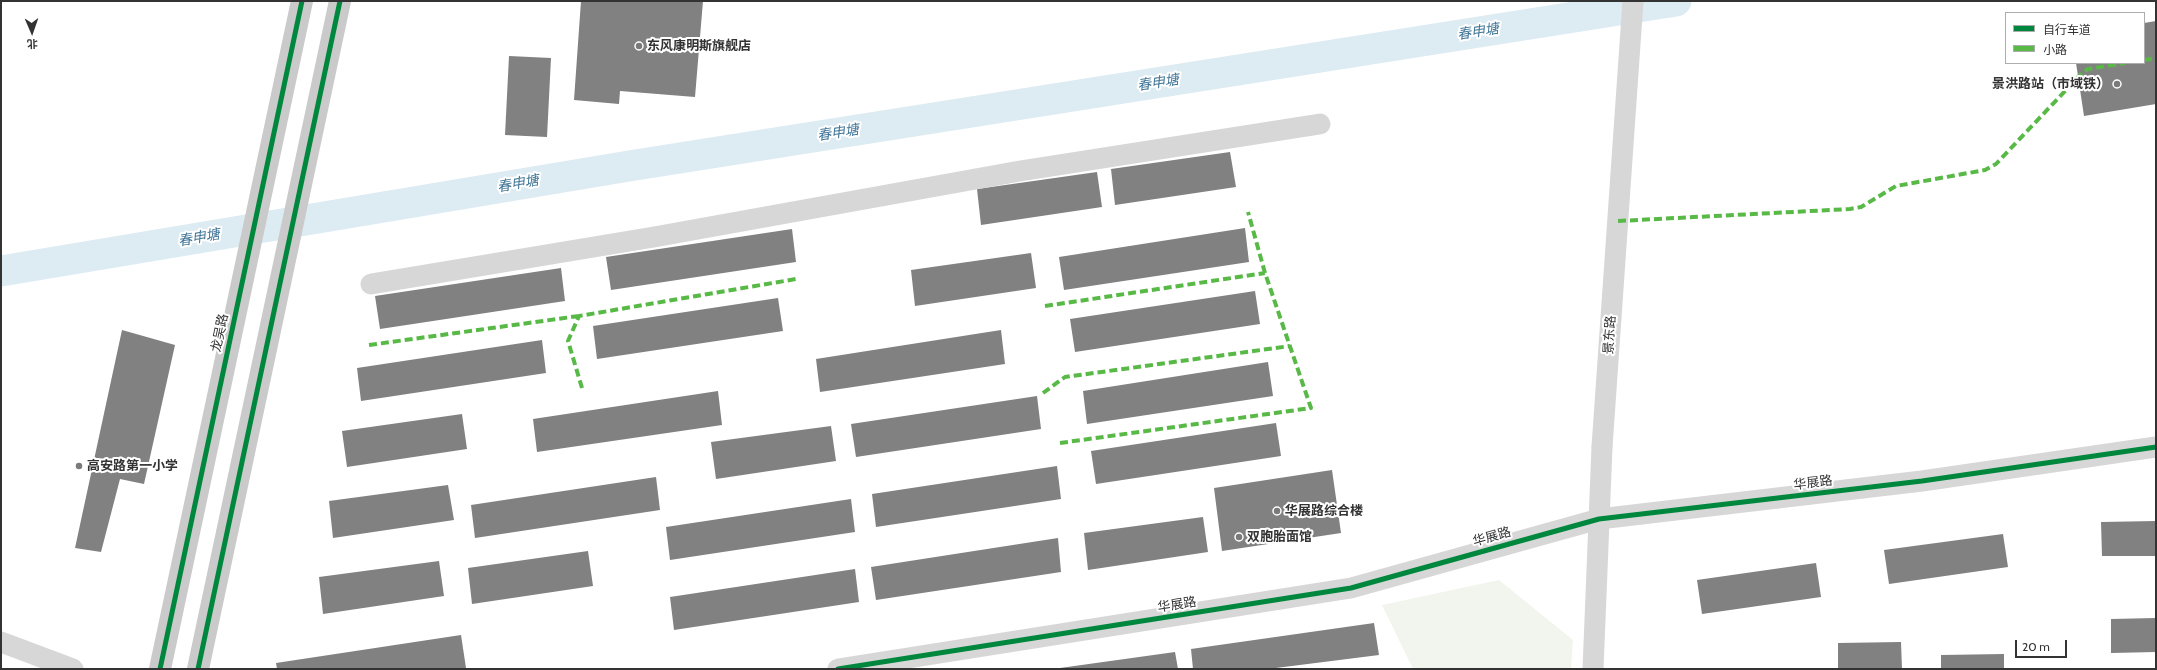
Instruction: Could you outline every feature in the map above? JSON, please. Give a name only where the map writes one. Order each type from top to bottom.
[{"type":"main road","name":"龙吴路","points":[[160,669],[293,50],[302,1]]},
{"type":"main road","points":[[198,669],[334,38],[340,1]]},
{"type":"street","name":"景东路","points":[[1593,669],[1602,447],[1633,1]]},
{"type":"street","points":[[371,284],[654,237],[1020,171],[1320,124]]},
{"type":"street","name":"华展路","points":[[838,669],[954,660],[1352,588],[1599,519],[1922,481],[2156,447]]},
{"type":"street","points":[[1,642],[72,669]]},
{"type":"shaded area","points":[[1499,580],[1573,640],[1571,669],[1413,669],[1382,605]]},
{"type":"building","name":"东风康明斯旗舰店","points":[[581,1],[703,1],[695,97],[620,91],[619,104],[574,100]]},
{"type":"building","name":"景洪路站（市域铁）","points":[[2156,21],[2156,104],[2084,116],[2076,64],[2145,64],[2145,23]]},
{"type":"building","points":[[509,56],[551,58],[547,137],[505,135]]},
{"type":"building","points":[[1230,152],[1236,187],[1115,205],[1111,169]]},
{"type":"building","points":[[1097,172],[1102,207],[981,225],[977,189]]},
{"type":"building","points":[[1245,228],[1249,262],[1064,290],[1059,257]]},
{"type":"building","points":[[792,229],[796,262],[611,290],[606,257]]},
{"type":"building","points":[[1031,253],[1036,288],[915,306],[911,270]]},
{"type":"building","points":[[561,268],[565,301],[380,329],[375,296]]},
{"type":"building","points":[[1255,291],[1260,324],[1075,352],[1070,319]]},
{"type":"building","points":[[778,298],[783,331],[597,359],[593,326]]},
{"type":"building","points":[[122,330],[175,345],[144,484],[120,479],[101,552],[75,548]]},
{"type":"building","points":[[1001,330],[1005,364],[820,392],[816,359]]},
{"type":"building","points":[[542,340],[546,373],[361,401],[357,368]]},
{"type":"building","points":[[1268,362],[1273,396],[1087,424],[1083,391]]},
{"type":"building","points":[[718,391],[722,425],[537,452],[533,419]]},
{"type":"building","points":[[1037,396],[1041,429],[856,457],[851,424]]},
{"type":"building","points":[[462,414],[467,449],[347,467],[342,431]]},
{"type":"building","points":[[1276,423],[1281,456],[1096,484],[1091,451]]},
{"type":"building","points":[[831,426],[836,461],[716,479],[711,442]]},
{"type":"building","points":[[1057,466],[1061,499],[876,527],[872,494]]},
{"type":"building","name":"华展路综合楼","points":[[1332,470],[1341,533],[1222,551],[1214,488]]},
{"type":"building","points":[[656,477],[660,510],[475,538],[471,505]]},
{"type":"building","points":[[448,485],[454,520],[333,538],[329,501]]},
{"type":"building","points":[[851,499],[855,532],[670,560],[666,527]]},
{"type":"building","points":[[1203,517],[1208,552],[1088,570],[1084,533]]},
{"type":"building","points":[[2156,521],[2156,556],[2102,556],[2101,522]]},
{"type":"building","points":[[2003,534],[2008,567],[1889,584],[1884,550]]},
{"type":"building","points":[[1058,538],[1061,572],[876,600],[871,567]]},
{"type":"building","points":[[588,551],[593,586],[472,604],[468,568]]},
{"type":"building","points":[[439,561],[444,596],[323,614],[319,577]]},
{"type":"building","points":[[1816,563],[1821,597],[1702,614],[1697,580]]},
{"type":"building","points":[[855,569],[859,602],[674,630],[670,597]]},
{"type":"building","points":[[2156,618],[2156,652],[2111,653],[2111,619]]},
{"type":"building","points":[[1374,623],[1379,655],[1268,669],[1193,669],[1191,649]]},
{"type":"building","points":[[461,635],[466,668],[277,669],[276,663]]},
{"type":"building","points":[[1901,642],[1902,669],[1838,669],[1838,643]]},
{"type":"building","points":[[1175,652],[1178,669],[1060,669],[1060,668]]},
{"type":"building","points":[[2004,654],[2004,669],[1941,669],[1941,655]]},
{"type":"waterway","name":"春申塘","points":[[1,271],[629,166],[1676,1]]},
{"type":"marked path","points":[[2145,60],[2156,58]]},
{"type":"marked path","points":[[1618,221],[1850,209],[1861,207],[1896,186],[1985,170],[1996,164],[2082,73],[2088,69],[2119,64]]},
{"type":"marked path","points":[[1060,443],[1311,408],[1265,273],[1248,212]]},
{"type":"marked path","points":[[1045,306],[1265,273]]},
{"type":"marked path","points":[[582,388],[568,341],[579,316],[796,279]]},
{"type":"marked path","points":[[369,345],[579,316]]},
{"type":"marked path","points":[[1043,393],[1065,377],[1290,346]]},
{"type":"cycle path","points":[[160,669],[302,1]]},
{"type":"cycle path","points":[[198,669],[340,1]]},
{"type":"cycle path","points":[[838,669],[1351,588],[1599,519],[1922,481],[2156,447]]},
{"type":"place","name":"东风康明斯旗舰店","points":[[639,46]]},
{"type":"place","name":"景洪路站（市域铁）","points":[[2117,84]]},
{"type":"place","name":"高安路第一小学","points":[[79,466]]},
{"type":"place","name":"华展路综合楼","points":[[1277,511]]},
{"type":"place","name":"双胞胎面馆","points":[[1239,537]]}]
